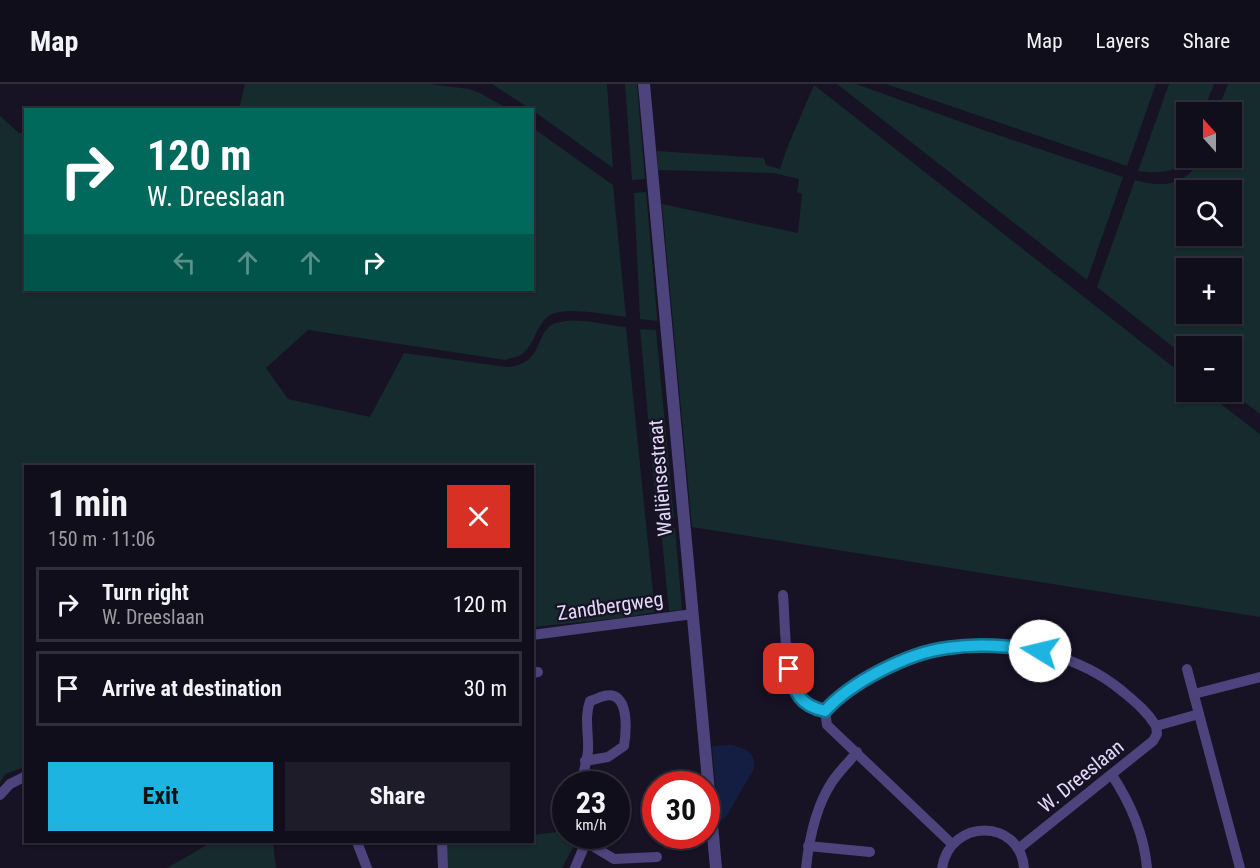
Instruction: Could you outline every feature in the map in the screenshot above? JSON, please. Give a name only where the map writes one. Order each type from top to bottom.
[{"type":"street","name":"Waliënsestraat","points":[[644,84],[716,868]]},
{"type":"street","points":[[783,595],[789,669],[795,690],[809,707],[825,711]]},
{"type":"street","name":"Zandbergweg","points":[[534,635],[693,614]]},
{"type":"street","points":[[825,711],[835,700],[870,677],[904,660],[946,648],[1002,645],[1040,651],[1077,663],[1110,681],[1150,716],[1156,726],[1198,714]]},
{"type":"street","points":[[1187,669],[1240,868]]},
{"type":"street","points":[[1194,694],[1260,677]]},
{"type":"street","points":[[583,771],[585,761],[588,753],[587,709],[590,701],[606,695],[615,696],[620,701],[627,724],[624,746],[608,757],[585,761]]},
{"type":"street","points":[[825,711],[827,725],[952,844]]},
{"type":"street","name":"W. Dreeslaan","points":[[1018,849],[1153,741],[1157,734],[1156,726]]},
{"type":"street","points":[[806,868],[808,846],[815,819],[831,783],[857,752]]},
{"type":"street","points":[[1112,776],[1126,797],[1142,832],[1147,868]]},
{"type":"street","points":[[0,795],[10,784],[24,777]]},
{"type":"street","points":[[942,868],[944,858],[952,844],[964,834],[978,830],[994,831],[1008,837],[1018,849],[1024,868]]},
{"type":"street","points":[[357,843],[367,868]]},
{"type":"street","points":[[442,843],[443,868]]},
{"type":"street","points":[[808,846],[870,852]]},
{"type":"street","points":[[575,868],[583,849]]},
{"type":"street","points":[[600,849],[614,859],[657,857]]},
{"type":"green space","points":[[245,84],[430,84],[469,89],[506,108],[239,108]]},
{"type":"green space","points":[[492,84],[607,84],[613,168],[534,111],[534,108],[529,108]]},
{"type":"green space","points":[[625,84],[637,84],[645,179],[632,180]]},
{"type":"green space","points":[[837,84],[856,84],[1123,177],[1087,280]]},
{"type":"green space","points":[[886,84],[1156,84],[1127,166]]},
{"type":"green space","points":[[1169,84],[1214,84],[1207,102],[1176,102],[1176,168],[1165,171],[1138,171]]},
{"type":"green space","points":[[1228,84],[1260,84],[1260,414],[1242,400],[1242,336],[1176,336],[1176,349],[1097,287],[1135,180],[1154,184],[1176,181],[1176,246],[1242,246],[1242,180],[1178,180],[1194,168],[1242,168],[1242,102],[1221,102]]},
{"type":"green space","points":[[814,85],[1176,369],[1176,402],[1218,402],[1260,434],[1260,617],[692,527],[662,204],[798,233],[802,194],[797,192],[799,179],[773,173],[658,170],[657,151],[764,158],[766,165],[780,169]]},
{"type":"green space","points":[[0,116],[19,133],[24,132],[24,291],[534,291],[534,129],[613,185],[626,317],[576,311],[557,312],[545,319],[524,352],[505,360],[308,330],[266,368],[288,399],[370,417],[404,353],[507,367],[519,365],[528,360],[534,354],[544,333],[556,323],[573,320],[626,327],[655,612],[621,618],[534,627],[534,465],[24,465],[24,767],[5,774],[0,783]]},
{"type":"green space","points":[[646,192],[657,321],[640,319],[634,193]]},
{"type":"green space","points":[[640,329],[656,330],[674,518],[657,516]]},
{"type":"green space","points":[[675,528],[682,610],[669,611],[661,529]]},
{"type":"green space","points":[[552,833],[552,849],[572,849],[562,868],[447,868],[446,843],[534,843],[534,835]]},
{"type":"green space","points":[[210,843],[273,843],[276,868],[167,868]]},
{"type":"water","points":[[732,745],[742,748],[752,755],[754,763],[754,769],[727,815],[720,822],[720,771],[714,771],[712,746]]},
{"type":"route","points":[[789,669],[795,690],[809,707],[825,711],[835,700],[870,677],[904,660],[946,648],[1002,645],[1040,651]]}]
